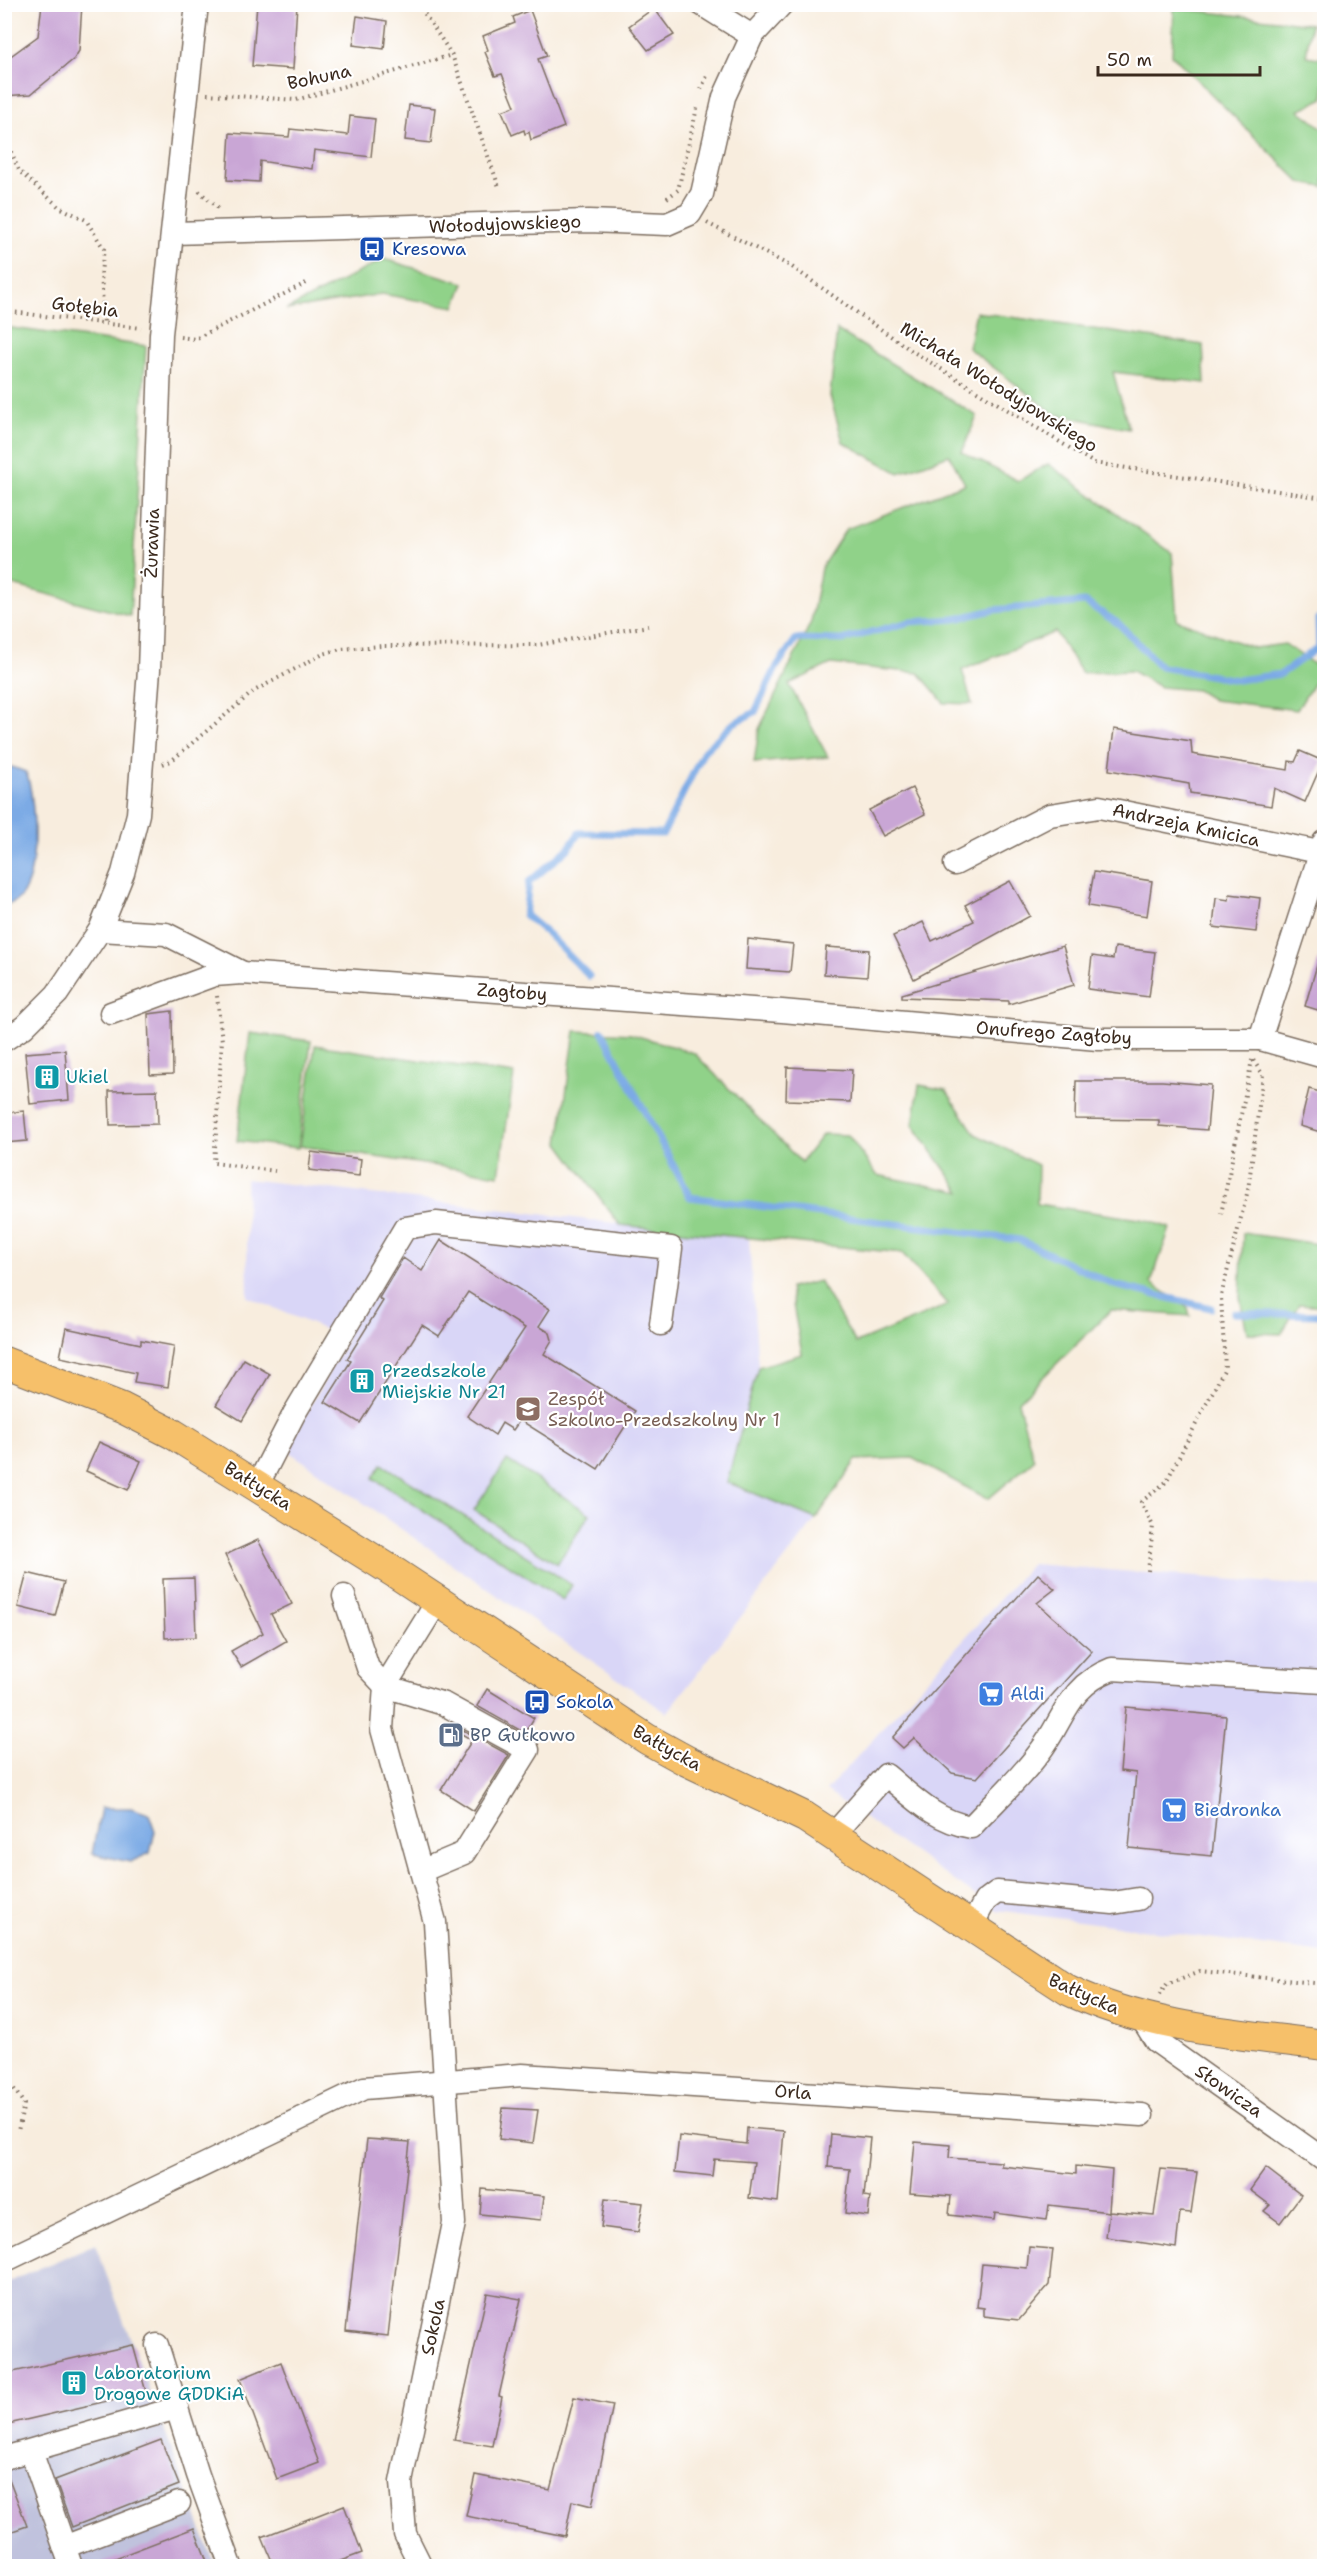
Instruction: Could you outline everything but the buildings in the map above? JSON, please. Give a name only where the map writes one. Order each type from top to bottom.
[{"type":"main road","name":"Bałtycka","points":[[4,1362],[130,1412],[173,1434],[647,1739],[687,1761],[805,1817],[1068,1990],[1101,2005],[1141,2017],[1324,2045]]},
{"type":"street","name":"Żurawia","points":[[4,1040],[35,1017],[57,994],[100,930],[131,844],[143,771],[151,634],[161,334],[197,4]]},
{"type":"street","points":[[701,4],[752,36]]},
{"type":"street","points":[[690,214],[702,194],[724,97],[752,36],[782,4]]},
{"type":"street","name":"Wołodyjowskiego","points":[[173,232],[589,221],[667,224],[690,214]]},
{"type":"street","name":"Andrzeja Kmicica","points":[[955,864],[1050,815],[1099,807],[1323,849],[1256,1049]]},
{"type":"street","name":"Zagłoby","points":[[100,930],[166,934],[242,973]]},
{"type":"street","name":"Zagłoby","points":[[111,1013],[214,975],[242,973],[782,1011]]},
{"type":"street","name":"Onufrego Zagłoby","points":[[782,1011],[1098,1039],[1256,1049],[1324,1057]]},
{"type":"street","points":[[257,1486],[294,1414],[405,1228],[436,1223],[671,1248],[662,1324]]},
{"type":"street","points":[[344,1596],[359,1648],[368,1668],[385,1686],[444,1704],[528,1750],[464,1853],[421,1871]]},
{"type":"street","name":"Sokola","points":[[421,2566],[405,2534],[401,2482],[454,2223],[435,1922],[382,1729],[385,1686],[437,1602]]},
{"type":"street","points":[[833,1835],[886,1775],[932,1814],[955,1824],[970,1827],[1038,1755],[1050,1739],[1060,1714],[1074,1696],[1095,1677],[1112,1669],[1324,1682]]},
{"type":"street","points":[[971,1927],[985,1902],[998,1892],[1113,1903],[1138,1899]]},
{"type":"street","name":"Słowicza","points":[[1141,2017],[1156,2041],[1324,2160]]},
{"type":"street","name":"Orla","points":[[444,2083],[522,2075],[1142,2115]]},
{"type":"street","points":[[4,2261],[364,2088],[444,2083]]},
{"type":"street","points":[[157,2345],[231,2566]]},
{"type":"street","points":[[4,2458],[177,2408]]},
{"type":"street","points":[[31,2451],[68,2557],[179,2503]]},
{"type":"path","points":[[418,4],[452,55],[499,187]]},
{"type":"path","name":"Bohuna","points":[[188,92],[296,100],[452,55]]},
{"type":"path","points":[[700,93],[714,64]]},
{"type":"path","points":[[664,201],[678,190],[698,104]]},
{"type":"path","points":[[4,135],[19,171],[59,207],[86,220],[105,249],[101,272],[104,324]]},
{"type":"path","points":[[178,187],[195,188],[222,211]]},
{"type":"path","name":"Michała Wołodyjowskiego","points":[[690,214],[792,267],[912,351],[1094,463],[1324,498]]},
{"type":"path","points":[[161,334],[195,339],[310,281]]},
{"type":"path","name":"Gołębia","points":[[4,310],[144,328],[161,334]]},
{"type":"path","points":[[143,771],[171,761],[254,691],[323,654],[341,649],[382,646],[538,645],[648,626]]},
{"type":"path","points":[[214,975],[222,1041],[214,1162],[275,1171]]},
{"type":"path","points":[[1221,1214],[1256,1049]]},
{"type":"path","points":[[1148,1571],[1153,1526],[1140,1502],[1166,1482],[1225,1368],[1221,1296],[1248,1190],[1263,1076],[1256,1049]]},
{"type":"path","points":[[1141,2017],[1167,1984],[1200,1971],[1324,1984]]},
{"type":"path","points":[[4,2074],[24,2104],[18,2131]]},
{"type":"shaded area","name":"Zespół Szkolno-Przedszkolny Nr 1","points":[[246,1179],[749,1239],[758,1367],[727,1482],[816,1519],[667,1713],[287,1450],[347,1339],[248,1297]]},
{"type":"shaded area","points":[[1032,1564],[1324,1587],[1324,1953],[996,1910],[826,1791]]},
{"type":"shaded area","points":[[95,2244],[215,2566],[5,2566],[4,2284]]},
{"type":"green space","points":[[1174,8],[1311,24],[1306,56],[1324,59],[1324,98],[1299,110],[1324,129],[1324,187],[1301,183],[1172,55]]},
{"type":"green space","points":[[384,259],[464,283],[455,307],[382,294],[286,310]]},
{"type":"green space","points":[[976,312],[1203,345],[1205,383],[1113,372],[1129,429],[1055,414],[968,348]]},
{"type":"green space","points":[[4,327],[146,346],[130,616],[5,583]]},
{"type":"green space","points":[[837,330],[977,416],[962,452],[1018,481],[1048,464],[1172,553],[1177,620],[1254,648],[1285,644],[1322,670],[1297,710],[1213,700],[1197,690],[1160,687],[1132,671],[1082,673],[1055,632],[962,670],[972,704],[944,703],[919,673],[831,664],[789,684],[828,757],[754,763],[759,729],[811,622],[821,568],[846,529],[965,484],[949,455],[899,473],[843,442],[830,396]]},
{"type":"green space","points":[[575,1031],[631,1034],[694,1053],[801,1162],[823,1134],[848,1135],[877,1175],[961,1192],[913,1125],[919,1085],[946,1090],[975,1134],[1038,1165],[1037,1204],[1146,1220],[1170,1228],[1151,1283],[1188,1308],[1190,1316],[1111,1310],[1018,1402],[1034,1460],[988,1499],[912,1458],[856,1460],[816,1519],[727,1482],[758,1367],[802,1354],[790,1288],[819,1281],[856,1343],[948,1305],[902,1253],[620,1225],[559,1143]]},
{"type":"green space","points":[[250,1033],[311,1041],[298,1148],[237,1141]]},
{"type":"green space","points":[[315,1045],[514,1074],[499,1175],[300,1146]]},
{"type":"green space","points":[[1243,1233],[1324,1245],[1324,1306],[1299,1304],[1281,1334],[1247,1333],[1240,1297]]},
{"type":"green space","points":[[507,1460],[590,1514],[557,1564],[474,1510]]},
{"type":"green space","points":[[382,1464],[572,1585],[563,1600],[373,1478]]},
{"type":"water","points":[[12,767],[26,772],[30,785],[34,848],[26,888],[17,900],[4,904],[4,768]]},
{"type":"water","points":[[101,1808],[131,1808],[149,1814],[155,1831],[150,1853],[130,1862],[92,1854]]},
{"type":"waterway","points":[[589,976],[549,935],[525,915],[529,882],[568,849],[579,833],[663,834],[704,751],[734,723],[755,712],[777,666],[796,639],[842,640],[910,622],[955,619],[993,610],[1085,602],[1119,624],[1161,667],[1237,680],[1281,674],[1319,647],[1318,619]]},
{"type":"waterway","points":[[602,1031],[690,1197],[1020,1240],[1114,1285],[1211,1308]]},
{"type":"waterway","points":[[1234,1313],[1324,1315]]},
{"type":"place","name":"Kresowa","points":[[372,249]]},
{"type":"place","name":"Ukiel","points":[[47,1077]]},
{"type":"place","name":"Przedszkole Miejskie Nr 21","points":[[362,1381]]},
{"type":"place","name":"Zespół Szkolno-Przedszkolny Nr 1","points":[[528,1409]]},
{"type":"place","name":"Aldi","points":[[991,1694]]},
{"type":"place","name":"Sokola","points":[[537,1702]]},
{"type":"place","name":"BP Gutkowo","points":[[451,1735]]},
{"type":"place","name":"Biedronka","points":[[1174,1810]]},
{"type":"place","name":"Laboratorium Drogowe GDDKiA","points":[[74,2383]]}]
